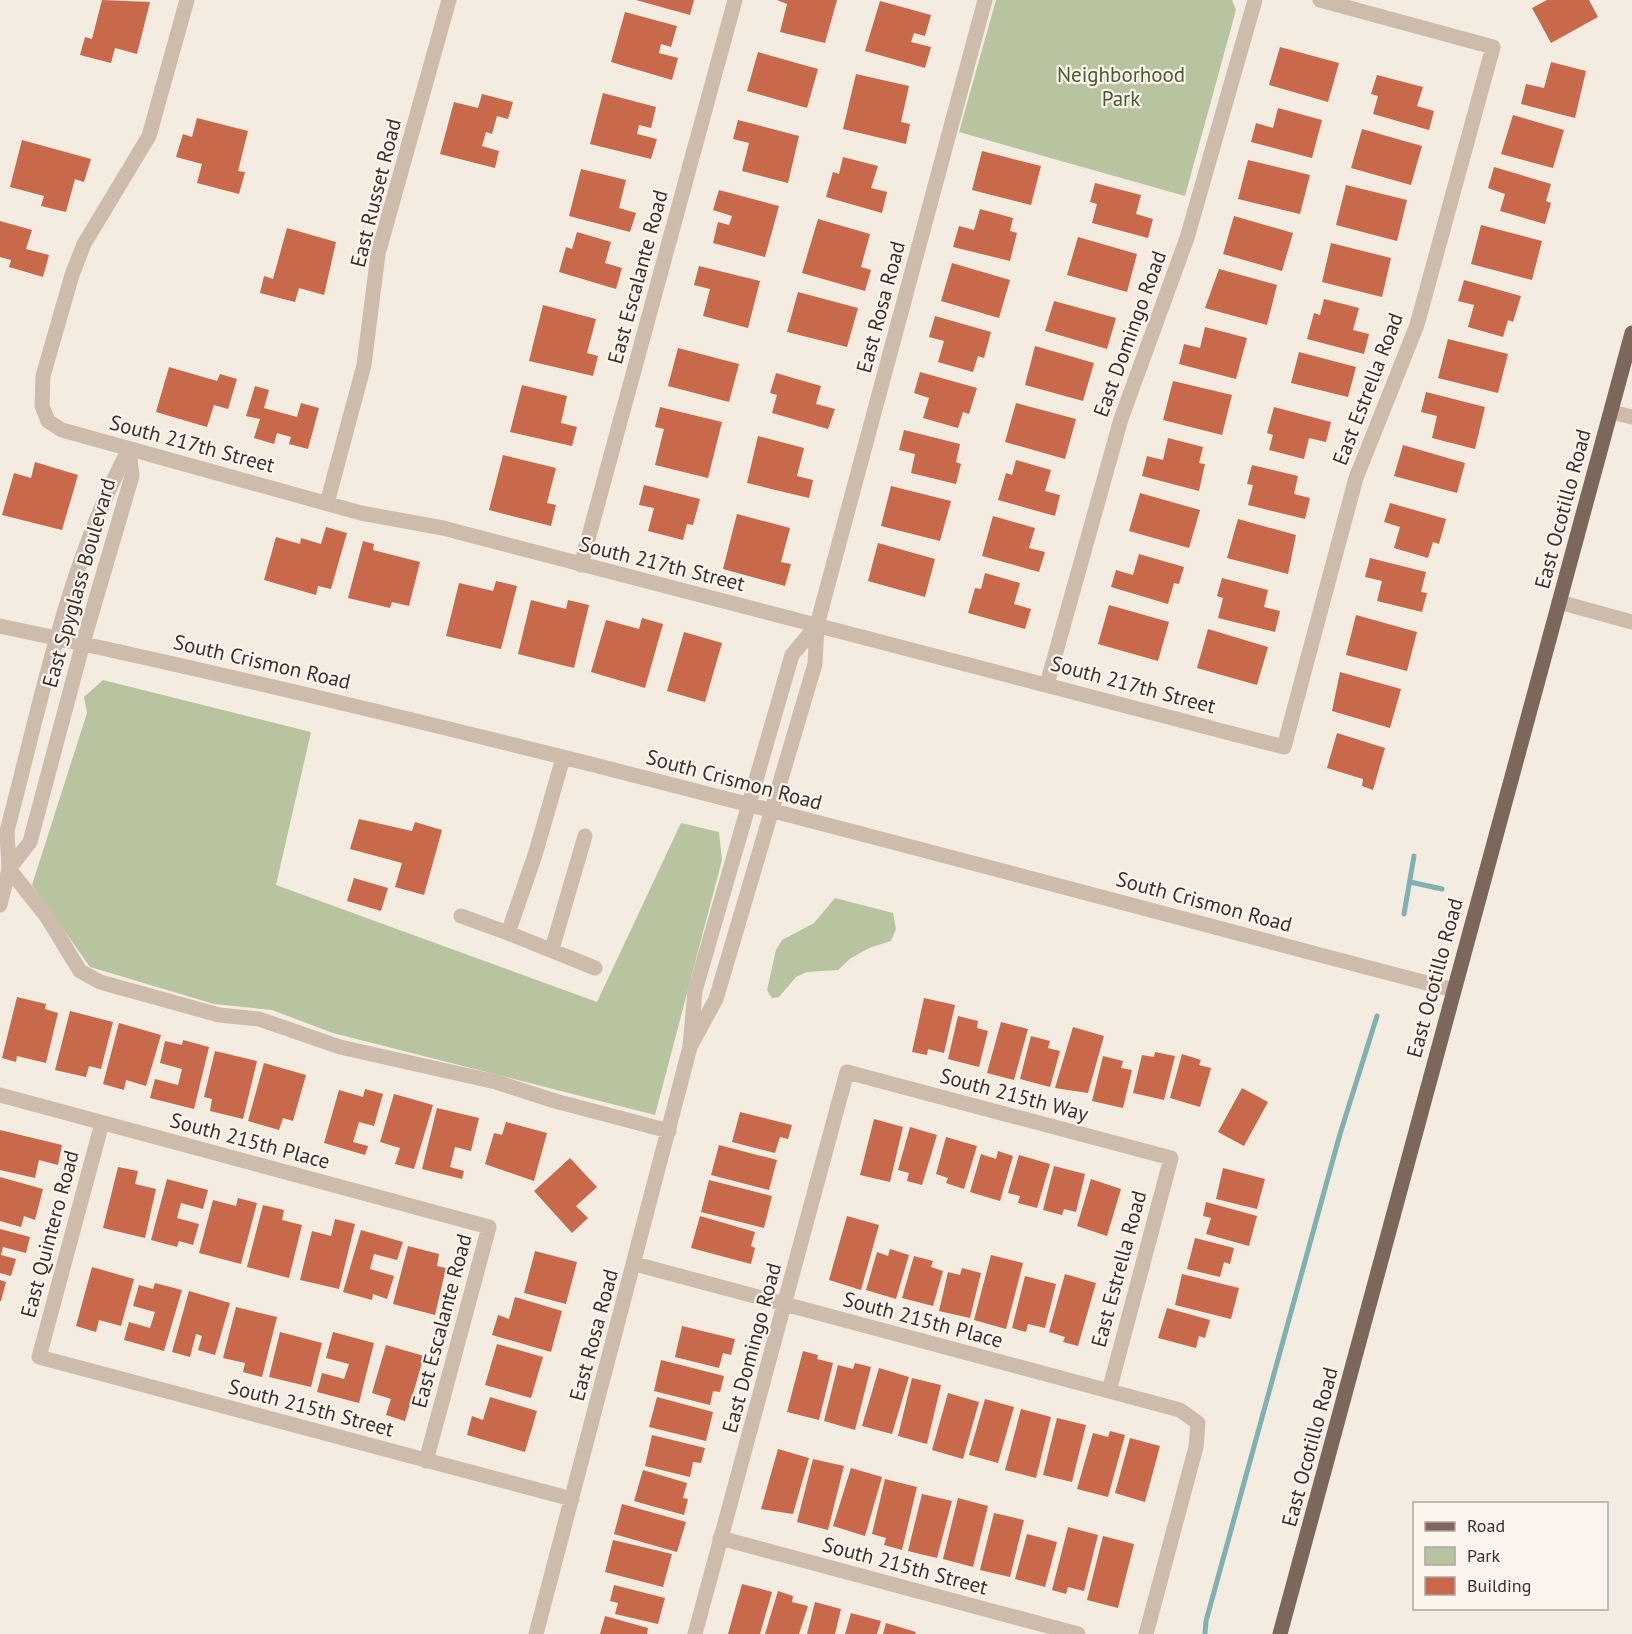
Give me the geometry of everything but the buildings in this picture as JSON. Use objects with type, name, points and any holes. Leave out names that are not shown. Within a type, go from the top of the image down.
[{"type":"main road","name":"East Ocotillo Road","points":[[1280,1634],[1632,333]]},
{"type":"street","name":"South 217th Street","points":[[187,0],[149,136],[84,244],[72,275],[44,376],[42,406],[48,420],[62,430],[361,513],[443,528],[1284,747]]},
{"type":"street","name":"East Russet Road","points":[[327,502],[364,365],[378,254],[449,0]]},
{"type":"street","name":"East Escalante Road","points":[[581,565],[735,0]]},
{"type":"street","name":"East Rosa Road","points":[[690,1047],[716,999],[815,664],[817,625],[985,0]]},
{"type":"street","name":"East Domingo Road","points":[[1047,684],[1121,419],[1186,238],[1255,0]]},
{"type":"street","name":"East Estrella Road","points":[[1284,747],[1356,478],[1417,325],[1493,47],[1320,0]]},
{"type":"street","points":[[1611,412],[1632,417]]},
{"type":"street","name":"East Spyglass Boulevard","points":[[0,905],[9,869],[7,831],[74,578],[110,485],[129,449]]},
{"type":"street","name":"East Spyglass Boulevard","points":[[9,869],[30,842],[83,643],[132,476],[129,449]]},
{"type":"street","points":[[1559,602],[1632,622]]},
{"type":"street","name":"East Rosa Road","points":[[536,1634],[635,1264],[690,1047],[695,991],[792,655],[817,625]]},
{"type":"street","name":"South Crismon Road","points":[[0,626],[276,686],[750,806],[1454,990]]},
{"type":"street","points":[[508,933],[535,855],[563,758]]},
{"type":"street","points":[[552,949],[585,836]]},
{"type":"street","points":[[9,869],[47,917],[80,970],[100,982],[219,1015],[259,1019],[340,1047],[496,1082],[555,1101],[669,1131]]},
{"type":"street","points":[[461,916],[552,949],[595,968]]},
{"type":"street","name":"East Domingo Road","points":[[695,1634],[786,1305],[847,1072]]},
{"type":"street","name":"South 215th Way","points":[[847,1072],[1171,1158]]},
{"type":"street","name":"South 215th Place","points":[[0,1095],[489,1227]]},
{"type":"street","name":"East Quintero Road","points":[[39,1357],[102,1123]]},
{"type":"street","name":"East Estrella Road","points":[[1109,1391],[1171,1158]]},
{"type":"street","name":"East Escalante Road","points":[[426,1461],[489,1227]]},
{"type":"street","name":"South 215th Place","points":[[635,1264],[1180,1410],[1198,1423],[1196,1447],[1146,1634]]},
{"type":"street","name":"South 215th Street","points":[[39,1357],[572,1499]]},
{"type":"street","name":"South 215th Street","points":[[720,1538],[1078,1634]]},
{"type":"green space","name":"Neighborhood Park","points":[[996,0],[1232,0],[1236,10],[1185,196],[959,132]]},
{"type":"green space","points":[[103,680],[311,732],[276,885],[597,1002],[681,823],[719,832],[722,860],[655,1115],[333,1033],[272,1010],[214,1004],[90,967],[32,885],[87,713],[84,697]]},
{"type":"green space","points":[[835,898],[893,913],[896,929],[891,941],[869,948],[851,958],[838,970],[807,972],[796,977],[779,997],[772,998],[767,990],[776,950],[782,940],[814,923]]},
{"type":"waterway","points":[[1404,914],[1414,856]]},
{"type":"waterway","points":[[1410,882],[1442,889]]},
{"type":"waterway","points":[[1205,1634],[1206,1621],[1340,1134],[1377,1016]]}]
